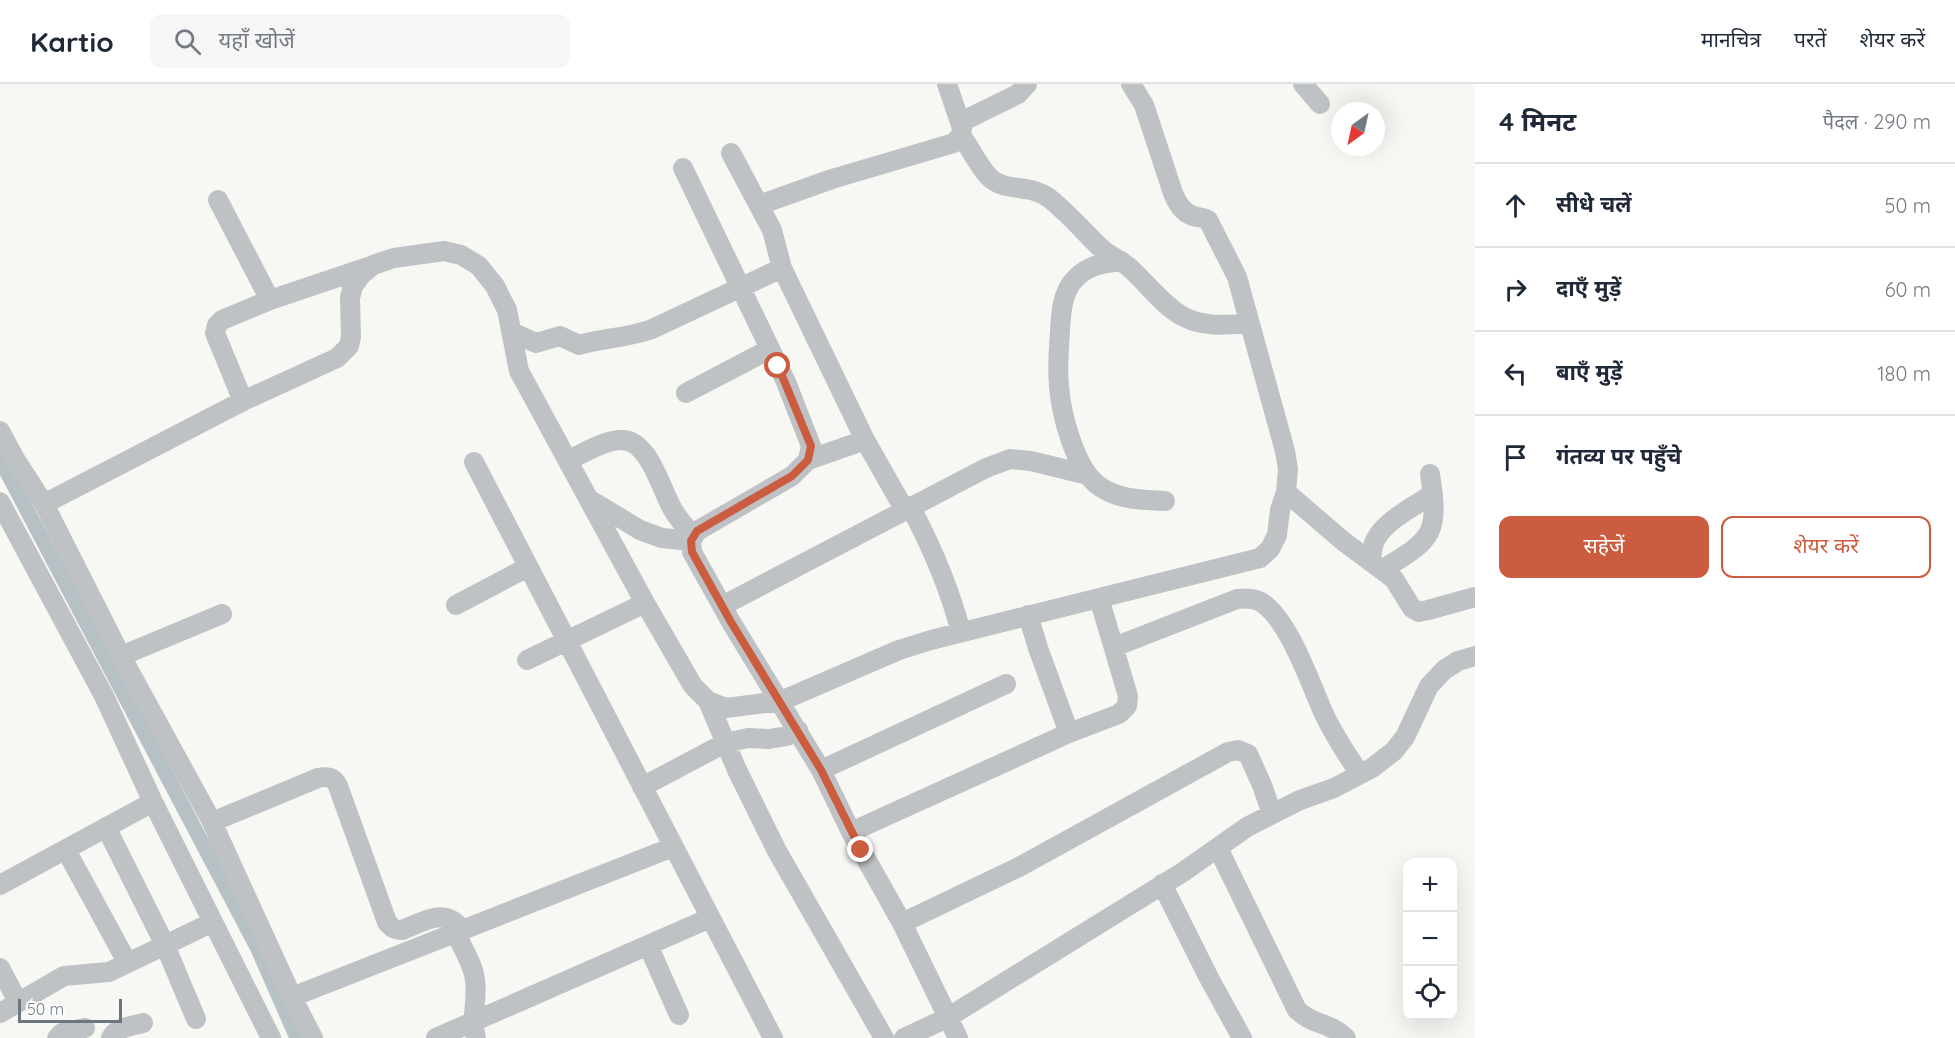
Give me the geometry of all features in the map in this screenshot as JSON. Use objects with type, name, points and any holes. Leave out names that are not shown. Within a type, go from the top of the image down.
[{"type":"street","points":[[947,84],[961,128],[990,178],[1007,186],[1041,192],[1077,223],[1102,249],[1121,261],[1165,303],[1183,316],[1210,325],[1250,323]]},
{"type":"street","points":[[759,205],[832,179],[954,143],[961,128],[1018,94],[1027,84]]},
{"type":"street","points":[[708,701],[726,708],[781,701],[899,650],[1028,615],[1260,558],[1270,549],[1277,535],[1280,510],[1286,492],[1288,469],[1237,277],[1213,226],[1203,217],[1194,216],[1179,206],[1144,105],[1131,84]]},
{"type":"street","points":[[1303,84],[1320,104]]},
{"type":"street","points":[[731,153],[772,230],[783,268],[865,440],[907,508],[943,573],[961,633]]},
{"type":"street","points":[[683,168],[786,382],[811,446],[808,460]]},
{"type":"street","points":[[218,200],[270,300]]},
{"type":"street","points":[[243,401],[215,333],[216,326],[222,320],[270,300],[394,258],[444,251],[461,255],[480,266],[495,286],[507,310],[519,371],[645,603],[693,686],[708,701],[737,770],[777,851],[884,1038]]},
{"type":"street","points":[[1121,261],[1100,263],[1086,270],[1074,280],[1066,293],[1061,309],[1058,359],[1064,417],[1079,459],[1088,475],[1098,486],[1131,499],[1165,501]]},
{"type":"street","points":[[44,504],[243,401],[330,362],[345,352],[351,337],[353,286],[373,265]]},
{"type":"street","points":[[512,333],[536,343],[560,336],[579,345],[599,339],[633,336],[783,268]]},
{"type":"street","points":[[686,393],[770,349]]},
{"type":"street","points":[[0,431],[44,504],[121,656],[212,822],[313,1038]]},
{"type":"street","points":[[569,460],[608,442],[627,440],[638,446],[646,454],[671,507],[692,539]]},
{"type":"street","points":[[865,440],[808,460],[792,476],[697,531],[692,539],[692,552],[821,770],[851,832],[902,923],[958,1038]]},
{"type":"street","points":[[722,606],[907,508],[986,468],[1010,459],[1031,461],[1088,475]]},
{"type":"street","points":[[474,462],[773,1038]]},
{"type":"street","points":[[1377,564],[1412,552],[1431,530],[1434,517],[1430,474]]},
{"type":"street","points":[[1286,492],[1343,541],[1377,564],[1394,579],[1412,608],[1419,612],[1475,597]]},
{"type":"street","points":[[1377,564],[1372,547],[1377,537],[1385,527],[1433,494]]},
{"type":"street","points":[[590,500],[639,530],[662,538],[692,539]]},
{"type":"street","points":[[0,502],[104,696],[153,802],[271,1038]]},
{"type":"street","points":[[456,605],[528,567]]},
{"type":"street","points":[[851,832],[1069,733],[1119,714],[1127,706],[1128,696],[1099,598]]},
{"type":"street","points":[[1114,648],[1237,598],[1251,598],[1263,603],[1294,646],[1324,714],[1360,774]]},
{"type":"street","points":[[527,660],[645,603]]},
{"type":"street","points":[[121,656],[222,614]]},
{"type":"street","points":[[1028,615],[1069,733]]},
{"type":"street","points":[[904,1038],[948,1018],[1162,884],[1247,827],[1300,800],[1334,788],[1372,768],[1394,750],[1405,737],[1429,686],[1444,670],[1458,661],[1475,656]]},
{"type":"street","points":[[821,770],[1006,684]]},
{"type":"street","points":[[642,787],[725,742],[748,738],[769,739],[787,736],[798,730]]},
{"type":"street","points":[[902,923],[1019,867],[1228,752],[1238,750],[1248,754],[1272,814]]},
{"type":"street","points":[[212,822],[318,778],[332,778],[338,786],[387,922],[391,927],[402,930],[437,917],[454,920],[475,978],[474,1030]]},
{"type":"street","points":[[0,885],[153,802]]},
{"type":"street","points":[[106,827],[165,945],[196,1019]]},
{"type":"street","points":[[292,997],[673,847]]},
{"type":"street","points":[[1218,848],[1297,1010],[1306,1019],[1316,1024],[1330,1026],[1346,1038]]},
{"type":"street","points":[[66,850],[127,962]]},
{"type":"street","points":[[1162,884],[1242,1038]]},
{"type":"street","points":[[436,1038],[474,1030],[648,945],[710,918]]},
{"type":"street","points":[[0,1013],[64,976],[109,972],[213,922]]},
{"type":"street","points":[[648,945],[679,1015]]},
{"type":"street","points":[[0,968],[18,1002]]},
{"type":"street","points":[[111,1038],[118,1030],[143,1023]]},
{"type":"street","points":[[57,1038],[62,1033],[85,1028]]},
{"type":"waterway","points":[[0,459],[257,947],[297,1038]]},
{"type":"route","points":[[778,366],[811,446],[808,460],[792,476],[767,492],[697,531],[691,541],[692,552],[731,622],[821,770],[861,850]]}]
